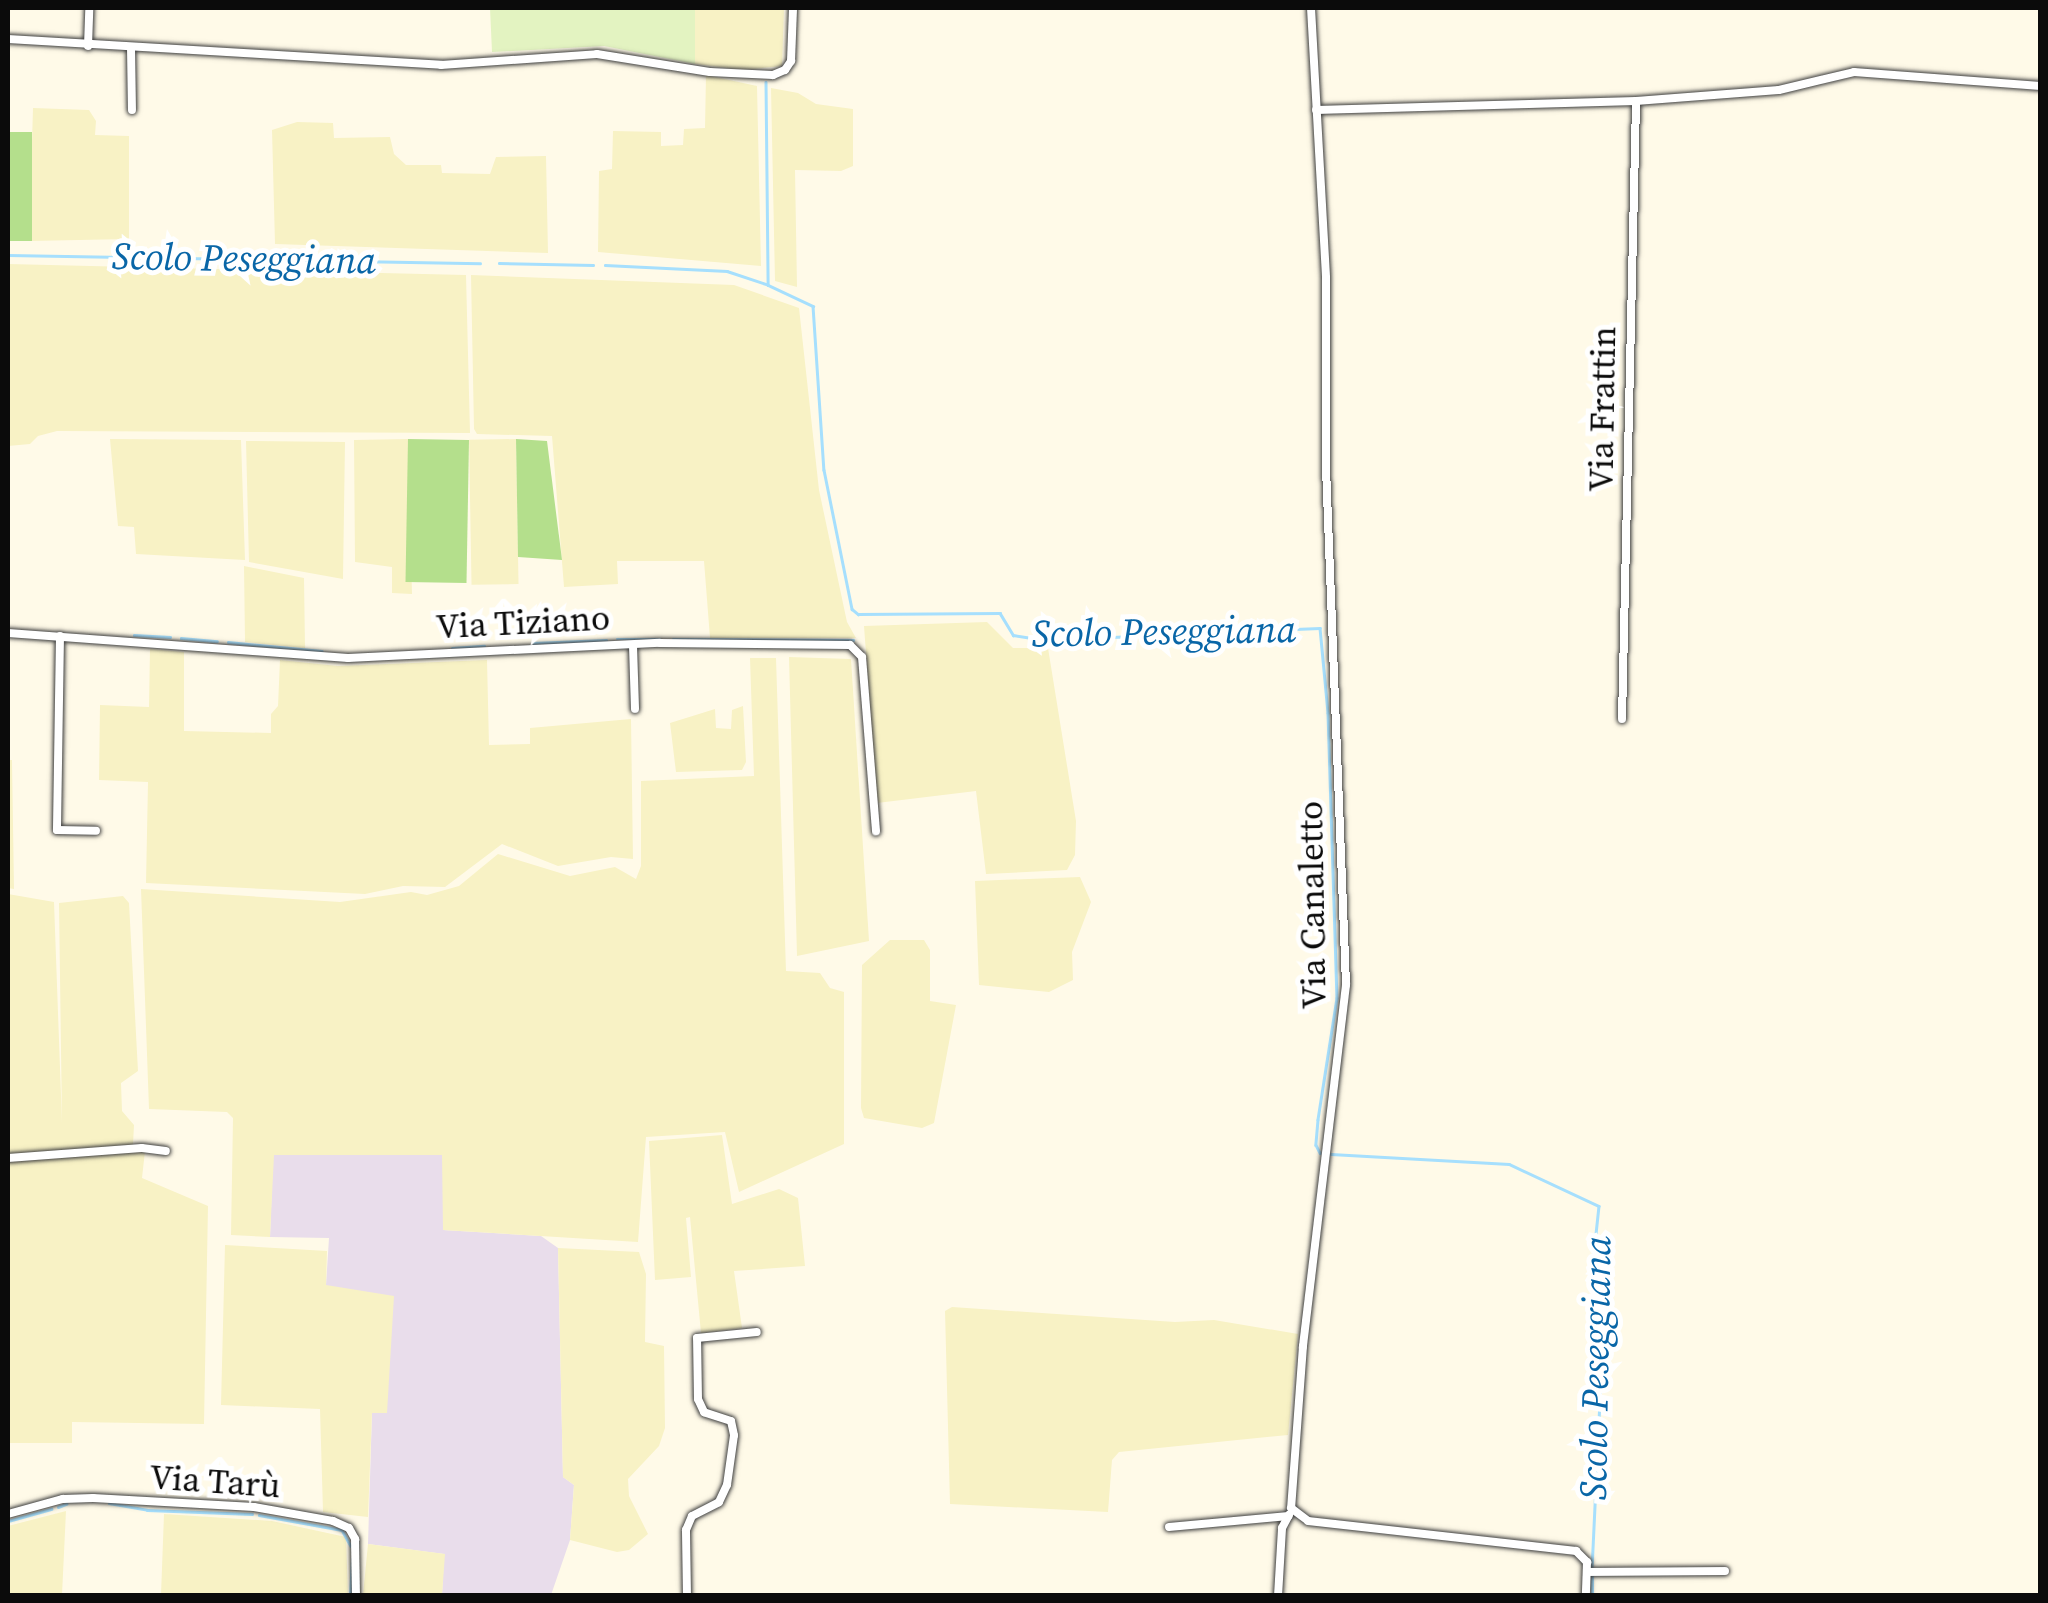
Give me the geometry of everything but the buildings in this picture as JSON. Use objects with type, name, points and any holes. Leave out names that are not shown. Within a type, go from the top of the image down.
[{"type":"street","points":[[88,46],[89,8]]},
{"type":"street","points":[[8,39],[441,65],[597,54],[710,72],[773,75],[785,70],[791,61],[792,8]]},
{"type":"street","name":"Via Canaletto","points":[[1278,1596],[1282,1528],[1290,1514],[1303,1346],[1346,985],[1326,468],[1326,278],[1311,8]]},
{"type":"street","points":[[131,48],[132,110]]},
{"type":"street","points":[[1316,110],[1636,101],[1779,90],[1854,72],[2040,86]]},
{"type":"street","name":"Via Frattin","points":[[1622,719],[1636,101]]},
{"type":"street","name":"Via Tiziano","points":[[8,633],[348,658],[633,645],[857,648],[862,657],[876,831]]},
{"type":"street","points":[[60,636],[56,830],[96,831]]},
{"type":"street","points":[[633,645],[636,709]]},
{"type":"street","points":[[8,1158],[142,1148],[166,1151]]},
{"type":"street","points":[[686,1596],[686,1530],[692,1516],[719,1502],[727,1485],[734,1436],[731,1422],[704,1412],[698,1399],[697,1338],[757,1332]]},
{"type":"street","name":"Via Tarù","points":[[8,1514],[63,1499],[93,1498],[254,1507],[333,1521],[349,1528],[355,1539],[356,1596]]},
{"type":"street","points":[[1169,1528],[1290,1514],[1308,1520],[1576,1550],[1583,1554],[1587,1572],[1586,1596]]},
{"type":"street","points":[[1587,1572],[1726,1572]]},
{"type":"shaded area","points":[[695,8],[784,8],[782,66],[744,70],[695,64]]},
{"type":"shaded area","points":[[706,75],[757,86],[761,266],[598,252],[599,171],[612,169],[613,131],[661,132],[661,146],[683,145],[684,129],[705,128]]},
{"type":"shaded area","points":[[771,88],[798,93],[816,104],[853,109],[853,166],[841,171],[795,170],[797,287],[775,281]]},
{"type":"shaded area","points":[[33,108],[89,110],[96,121],[95,135],[129,136],[129,239],[29,241]]},
{"type":"shaded area","points":[[297,122],[333,123],[334,138],[390,137],[394,154],[406,165],[441,165],[442,173],[490,174],[496,157],[546,156],[548,253],[275,244],[272,130]]},
{"type":"shaded area","points":[[8,264],[466,275],[470,433],[57,431],[38,436],[30,444],[8,446]]},
{"type":"shaded area","points":[[471,275],[734,285],[799,308],[819,490],[847,622],[856,638],[710,638],[704,561],[617,561],[618,584],[564,587],[552,436],[477,434],[474,429]]},
{"type":"shaded area","points":[[110,439],[241,440],[245,560],[136,554],[134,527],[118,526]]},
{"type":"shaded area","points":[[408,439],[412,594],[392,593],[392,567],[355,562],[354,440]]},
{"type":"shaded area","points":[[516,439],[519,584],[472,585],[469,440]]},
{"type":"shaded area","points":[[246,441],[345,442],[343,579],[249,562]]},
{"type":"shaded area","points":[[244,566],[304,578],[305,648],[245,642]]},
{"type":"shaded area","points":[[987,622],[1013,648],[1048,648],[1076,821],[1075,855],[1067,870],[986,874],[976,791],[877,803],[864,626]]},
{"type":"shaded area","points":[[150,649],[184,652],[184,731],[271,733],[271,714],[278,706],[280,660],[338,666],[487,660],[489,745],[530,744],[530,728],[631,719],[633,859],[611,857],[558,866],[502,844],[445,887],[403,886],[365,894],[146,883],[148,782],[99,780],[100,705],[149,707]]},
{"type":"shaded area","points":[[789,657],[851,659],[869,941],[797,956]]},
{"type":"shaded area","points":[[750,658],[776,658],[786,971],[820,973],[830,988],[844,992],[844,1144],[739,1192],[725,1132],[646,1137],[638,1242],[443,1230],[442,1155],[274,1155],[270,1237],[231,1235],[233,1118],[227,1112],[149,1109],[141,889],[340,902],[411,892],[427,895],[459,886],[498,854],[570,876],[615,867],[636,879],[641,866],[641,781],[754,776]]},
{"type":"shaded area","points":[[743,706],[746,762],[742,770],[676,772],[670,723],[715,709],[716,728],[731,729],[732,710]]},
{"type":"shaded area","points":[[8,760],[12,760],[14,889],[8,888]]},
{"type":"shaded area","points":[[1080,877],[1091,902],[1072,952],[1073,980],[1049,992],[979,985],[975,881]]},
{"type":"shaded area","points":[[8,894],[54,902],[62,1123],[59,903],[123,896],[129,903],[138,1071],[121,1083],[122,1111],[134,1125],[133,1145],[8,1155]]},
{"type":"shaded area","points":[[890,940],[924,940],[930,950],[930,1001],[956,1005],[934,1123],[922,1128],[864,1118],[861,1108],[862,965]]},
{"type":"shaded area","points":[[722,1135],[732,1204],[779,1189],[798,1198],[805,1266],[734,1271],[742,1328],[701,1333],[690,1217],[686,1218],[691,1277],[655,1280],[649,1141]]},
{"type":"shaded area","points":[[145,1151],[142,1178],[208,1206],[204,1424],[72,1422],[72,1443],[8,1443],[8,1161]]},
{"type":"shaded area","points":[[273,1155],[443,1155],[443,1230],[541,1236],[558,1248],[563,1477],[574,1485],[570,1540],[551,1595],[442,1595],[444,1554],[368,1544],[372,1412],[387,1413],[326,1285],[329,1238],[270,1237]]},
{"type":"shaded area","points":[[225,1245],[327,1251],[326,1285],[394,1296],[387,1413],[372,1413],[368,1517],[323,1512],[320,1409],[221,1405]]},
{"type":"shaded area","points":[[558,1248],[639,1252],[646,1274],[645,1342],[664,1346],[665,1428],[659,1446],[628,1479],[629,1496],[648,1534],[629,1550],[617,1552],[570,1540],[574,1485],[563,1477]]},
{"type":"shaded area","points":[[952,1307],[1175,1322],[1214,1320],[1298,1334],[1288,1435],[1119,1452],[1112,1460],[1108,1512],[950,1504],[945,1311]]},
{"type":"shaded area","points":[[66,1511],[62,1595],[8,1595],[8,1526]]},
{"type":"shaded area","points":[[164,1514],[272,1521],[346,1537],[348,1595],[161,1595]]},
{"type":"shaded area","points":[[368,1544],[445,1554],[442,1595],[363,1595]]},
{"type":"green space","points":[[490,8],[695,8],[695,64],[604,46],[492,52]]},
{"type":"green space","points":[[8,132],[32,132],[32,241],[8,241]]},
{"type":"green space","points":[[408,439],[469,440],[466,583],[406,582]]},
{"type":"green space","points":[[516,439],[547,441],[562,560],[518,557]]},
{"type":"waterway","name":"Scolo Peseggiana","points":[[766,82],[768,285],[813,306],[824,470],[852,609],[858,614],[1000,613],[1013,635],[1043,640],[1320,628],[1328,713],[1337,998],[1318,1120],[1316,1145],[1320,1153]]},
{"type":"waterway","name":"Scolo Peseggiana","points":[[8,255],[480,263]]},
{"type":"waterway","name":"Scolo Peseggiana","points":[[499,263],[593,265]]},
{"type":"waterway","name":"Scolo Peseggiana","points":[[605,265],[727,271],[766,284]]},
{"type":"waterway","points":[[134,635],[170,637]]},
{"type":"waterway","points":[[181,638],[217,641]]},
{"type":"waterway","points":[[617,639],[660,639]]},
{"type":"waterway","points":[[673,639],[853,640]]},
{"type":"waterway","points":[[533,643],[606,640]]},
{"type":"waterway","points":[[228,642],[322,651]]},
{"type":"waterway","points":[[452,648],[484,646]]},
{"type":"waterway","name":"Scolo Peseggiana","points":[[1331,1154],[1509,1164],[1599,1206],[1593,1262],[1601,1379],[1592,1568]]},
{"type":"waterway","points":[[109,1503],[147,1510],[252,1514]]},
{"type":"waterway","points":[[58,1507],[66,1504]]},
{"type":"waterway","points":[[8,1521],[51,1509]]},
{"type":"waterway","points":[[259,1515],[342,1530],[351,1546]]},
{"type":"waterway","points":[[350,1596],[352,1559]]},
{"type":"waterway","name":"Scolo Peseggiana","points":[[1592,1576],[1592,1596]]}]
